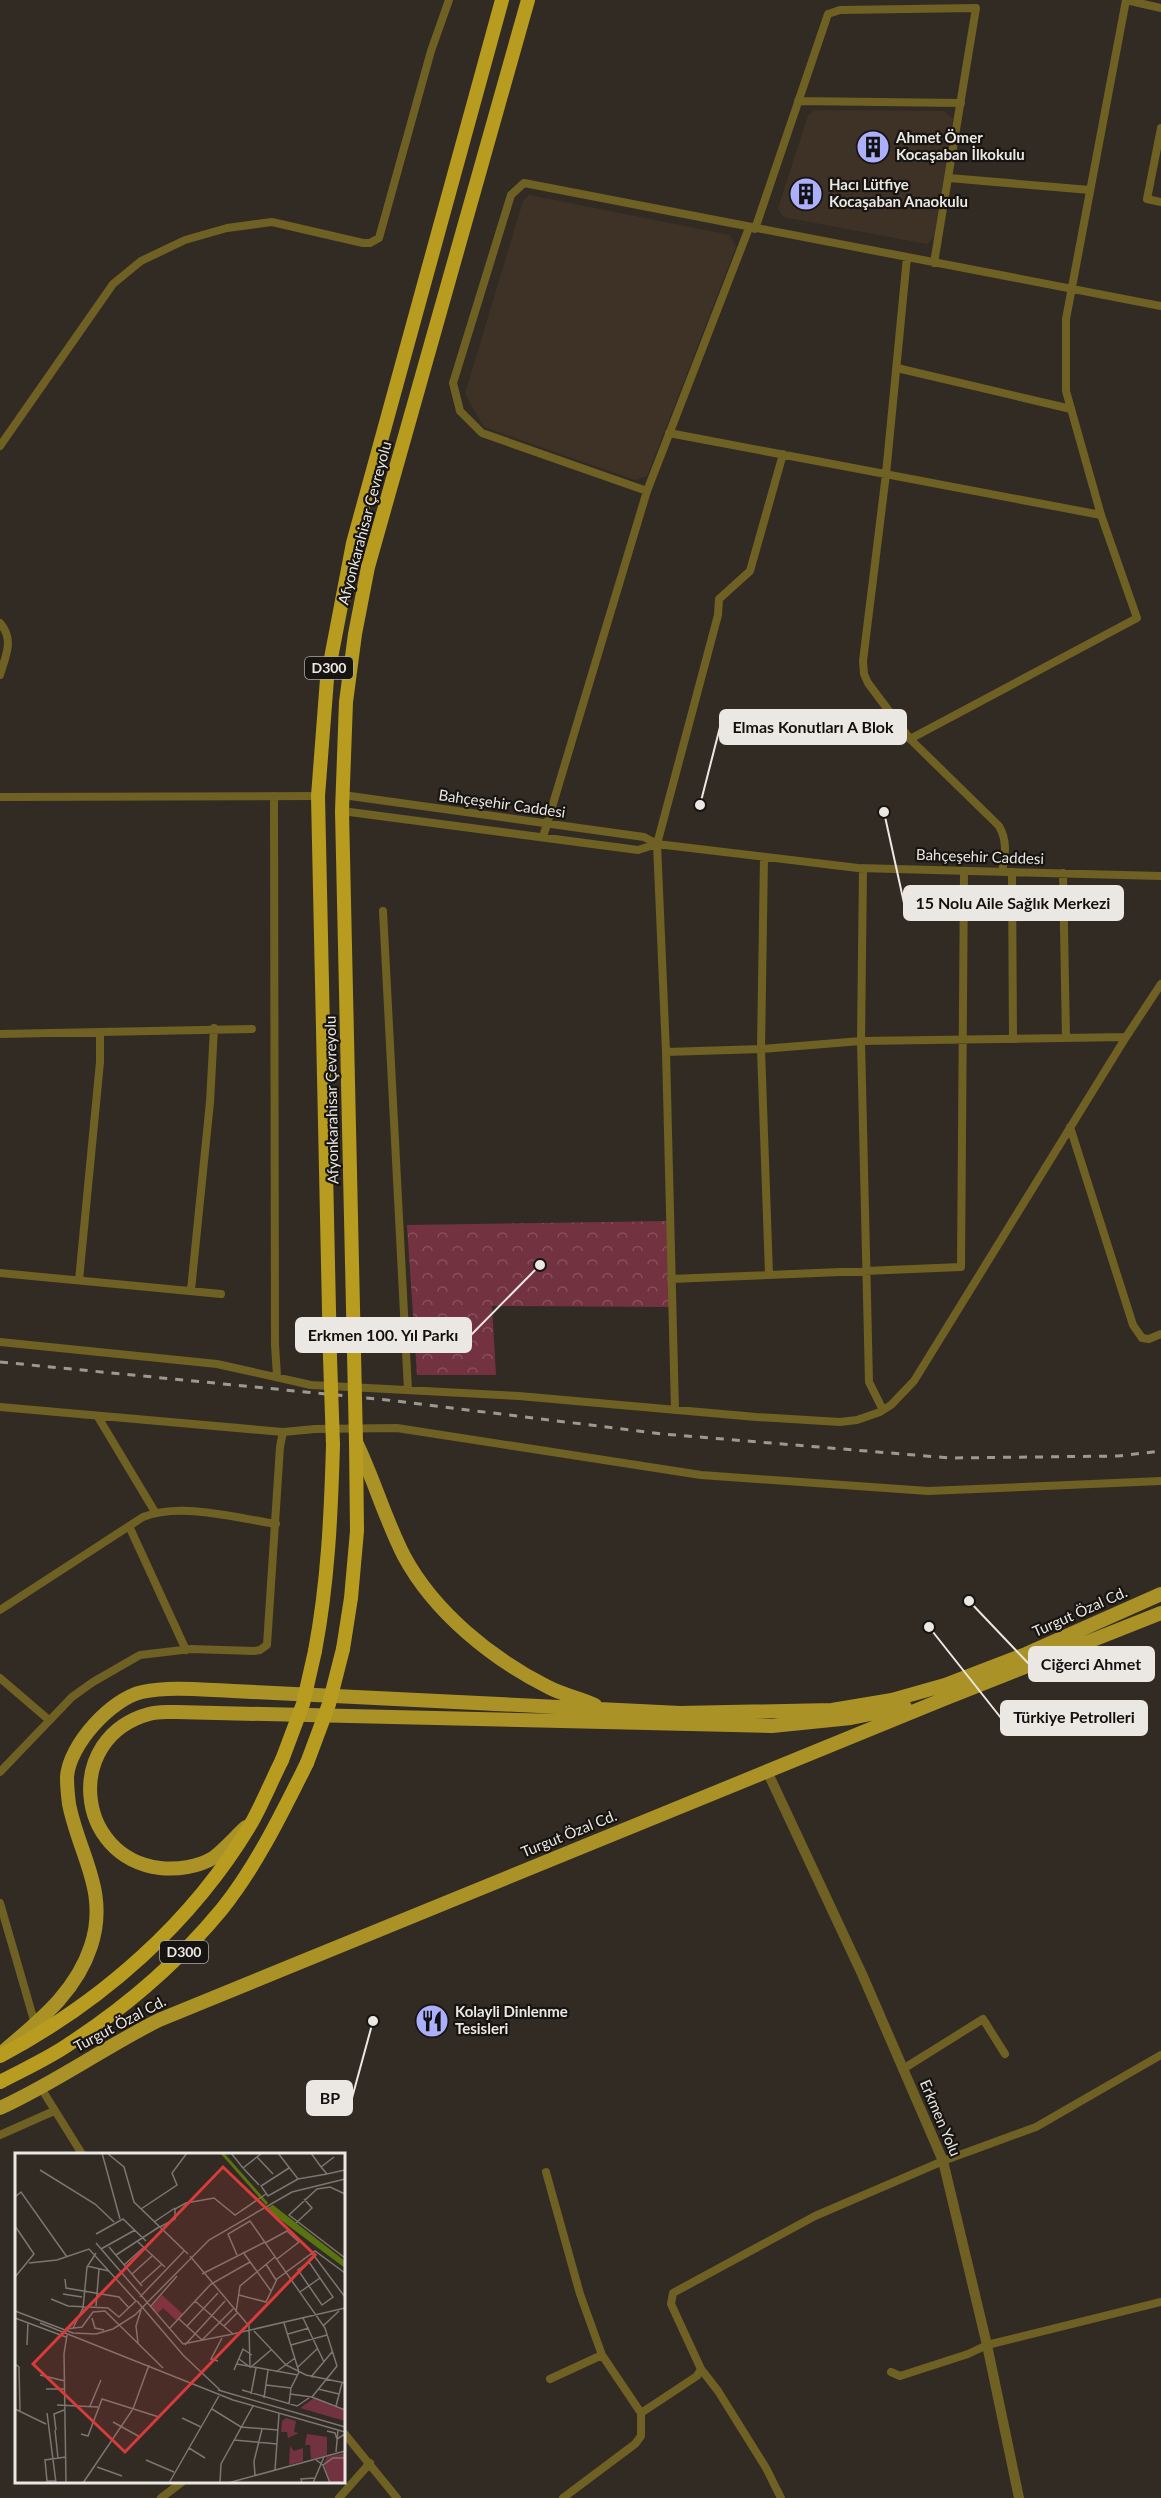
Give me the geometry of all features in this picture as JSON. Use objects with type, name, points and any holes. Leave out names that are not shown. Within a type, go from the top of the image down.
[{"type":"highway","name":"Afyonkarahisar Çevreyolu","points":[[0,2055],[40,2035],[89,2001],[132,1965],[175,1924],[213,1881],[252,1821],[282,1760],[303,1704],[325,1597],[331,1534],[333,1445],[318,796],[327,679],[353,543],[502,0]]},
{"type":"highway","name":"Afyonkarahisar Çevreyolu","points":[[0,2082],[71,2043],[121,2007],[184,1952],[223,1908],[259,1855],[307,1762],[329,1704],[343,1649],[351,1598],[357,1531],[342,811],[344,736],[350,668],[368,567],[528,0]]},
{"type":"main road","points":[[356,1442],[379,1502],[405,1558],[433,1598],[462,1627],[514,1668],[550,1689],[606,1710]]},
{"type":"main road","name":"Turgut Özal Cd.","points":[[0,2055],[61,2000],[79,1974],[92,1945],[97,1912],[95,1888],[69,1805],[67,1775],[78,1745],[95,1723],[118,1703],[140,1692],[179,1689],[680,1713],[832,1710],[892,1700],[945,1685],[1026,1654],[1161,1594]]},
{"type":"main road","name":"Turgut Özal Cd.","points":[[0,2108],[41,2088],[125,2037],[159,2020],[944,1699],[1161,1613]]},
{"type":"main road","points":[[252,1821],[212,1859],[176,1870],[144,1866],[125,1856],[98,1826],[91,1808],[88,1786],[93,1762],[107,1741],[125,1724],[150,1713],[772,1726],[851,1718],[944,1699]]},
{"type":"street","points":[[0,446],[113,284],[150,256],[185,240],[227,228],[272,222],[363,243],[370,243],[379,238],[431,51],[449,0]]},
{"type":"street","points":[[910,739],[1137,618],[1101,515],[1066,391],[1066,319],[1126,0],[1161,8]]},
{"type":"street","points":[[543,837],[647,491],[752,228],[826,19],[833,11],[976,8],[934,262]]},
{"type":"street","points":[[798,101],[961,104]]},
{"type":"street","points":[[1161,128],[1146,199],[1161,202]]},
{"type":"street","points":[[949,178],[1090,190]]},
{"type":"street","points":[[647,491],[482,433],[460,411],[453,383],[512,195],[524,183],[1161,306]]},
{"type":"street","points":[[907,257],[886,474],[863,661],[864,674],[868,683],[910,739],[999,826],[1006,845],[1002,872]]},
{"type":"street","points":[[897,368],[1071,409]]},
{"type":"street","points":[[669,432],[1101,515]]},
{"type":"street","points":[[675,1410],[666,1052],[657,844],[718,615],[719,599],[750,571],[783,454]]},
{"type":"street","points":[[0,623],[6,630],[9,645],[0,675]]},
{"type":"street","name":"Bahçeşehir Caddesi","points":[[343,795],[644,837],[657,844],[863,868],[1161,876]]},
{"type":"street","points":[[274,796],[275,1345],[277,1376]]},
{"type":"street","points":[[0,797],[318,796]]},
{"type":"street","name":"Bahçeşehir Caddesi","points":[[342,811],[638,850],[657,844]]},
{"type":"street","points":[[764,857],[761,1049],[769,1274]]},
{"type":"street","points":[[863,868],[861,1041],[868,1382],[883,1410]]},
{"type":"street","points":[[671,1279],[961,1267],[964,871]]},
{"type":"street","points":[[1012,872],[1013,1039]]},
{"type":"street","points":[[1063,873],[1066,1038]]},
{"type":"street","points":[[383,911],[408,1390]]},
{"type":"street","points":[[0,1342],[217,1365],[312,1385],[519,1396],[840,1422],[870,1416],[883,1410],[903,1394],[914,1381],[1161,984]]},
{"type":"street","points":[[191,1290],[210,1102],[214,1028]]},
{"type":"street","points":[[0,1034],[252,1029]]},
{"type":"street","points":[[79,1281],[100,1062],[100,1032]]},
{"type":"street","points":[[666,1052],[761,1049],[861,1041],[1126,1037]]},
{"type":"street","points":[[1070,1127],[1133,1325],[1142,1338],[1149,1339],[1161,1334]]},
{"type":"street","points":[[0,1273],[221,1294]]},
{"type":"street","points":[[0,1407],[283,1432],[315,1428],[397,1428],[701,1475],[928,1491],[1161,1481]]},
{"type":"street","points":[[98,1417],[155,1512]]},
{"type":"street","points":[[0,1772],[72,1697],[140,1655],[186,1650],[254,1651],[267,1645],[280,1447],[283,1432]]},
{"type":"street","points":[[0,1610],[129,1526],[155,1512],[185,1511],[276,1524]]},
{"type":"street","points":[[129,1526],[186,1650]]},
{"type":"street","points":[[0,1678],[49,1720]]},
{"type":"street","name":"Erkmen Yolu","points":[[767,1771],[862,1974],[943,2161],[987,2345],[1019,2498]]},
{"type":"street","points":[[0,1903],[35,2024]]},
{"type":"street","points":[[903,2069],[983,2019],[1005,2054]]},
{"type":"street","points":[[781,2498],[766,2468],[718,2391],[701,2369],[671,2304],[673,2293],[815,2216],[943,2161],[1036,2127],[1161,2055]]},
{"type":"street","points":[[41,2088],[81,2153]]},
{"type":"street","points":[[0,2135],[54,2111]]},
{"type":"street","points":[[546,2172],[580,2294],[602,2355],[641,2413],[641,2436],[635,2444],[563,2498]]},
{"type":"street","points":[[891,2372],[900,2376],[968,2354],[987,2345],[1161,2302]]},
{"type":"street","points":[[550,2379],[602,2355]]},
{"type":"street","points":[[641,2413],[697,2376],[701,2369]]},
{"type":"street","points":[[345,2434],[397,2498]]},
{"type":"street","points":[[339,2498],[370,2463]]},
{"type":"street","points":[[161,2498],[180,2483]]},
{"type":"shaded area","points":[[813,110],[944,111],[953,119],[934,237],[927,244],[783,217],[778,208],[808,116]]},
{"type":"shaded area","points":[[529,195],[730,235],[736,247],[647,476],[635,480],[484,427],[465,394],[523,201]]},
{"type":"green space","points":[[669,1221],[672,1307],[492,1306],[496,1375],[417,1375],[407,1225]]},
{"type":"railway","points":[[0,1362],[387,1400],[663,1434],[950,1458],[1118,1456],[1161,1451]]},
{"type":"place","name":"Ahmet Ömer Kocaşaban İlkokulu","points":[[873,147]]},
{"type":"place","name":"Hacı Lütfiye Kocaşaban Anaokulu","points":[[806,194]]},
{"type":"place","name":"Elmas Konutları A Blok","points":[[700,805]]},
{"type":"place","name":"15 Nolu Aile Sağlık Merkezi","points":[[884,812]]},
{"type":"place","name":"Erkmen 100. Yıl Parkı","points":[[540,1265]]},
{"type":"place","name":"Ciğerci Ahmet","points":[[969,1601]]},
{"type":"place","name":"Türkiye Petrolleri","points":[[929,1627]]},
{"type":"place","name":"BP","points":[[373,2021]]},
{"type":"place","name":"Kolayli Dinlenme Tesisleri","points":[[432,2021]]}]
